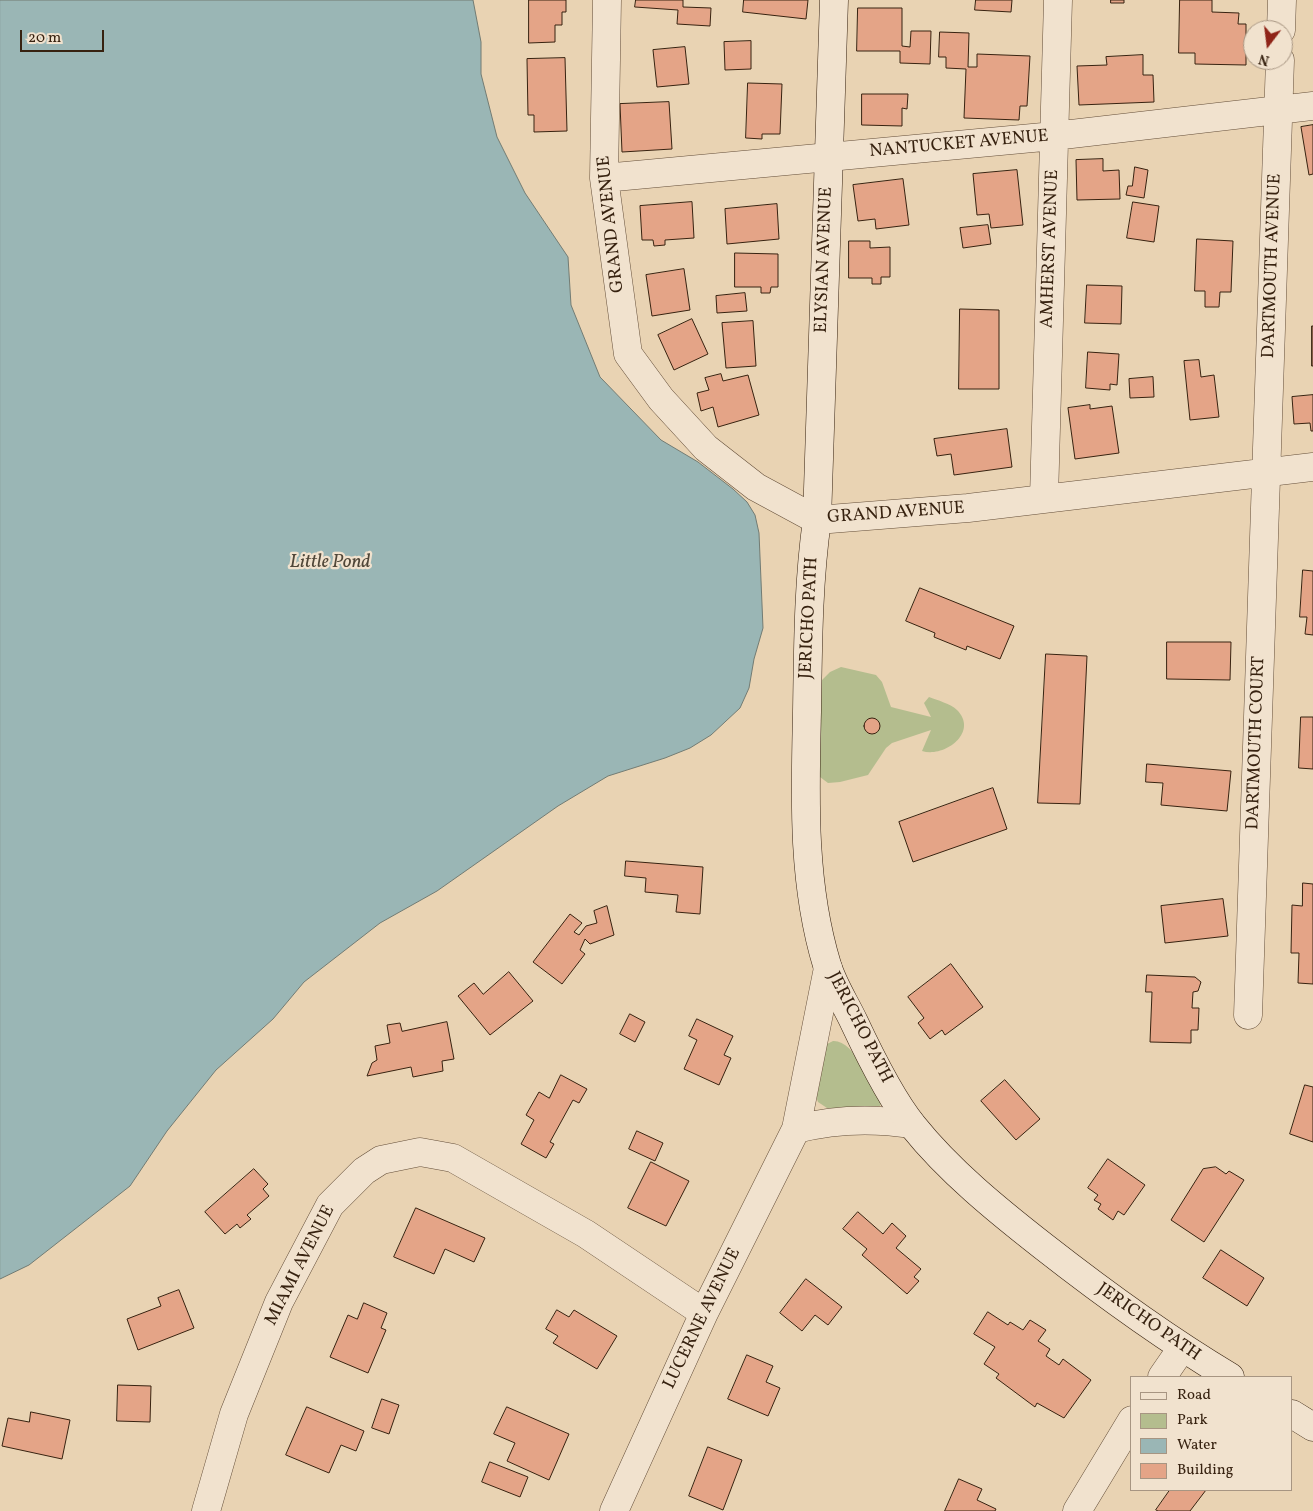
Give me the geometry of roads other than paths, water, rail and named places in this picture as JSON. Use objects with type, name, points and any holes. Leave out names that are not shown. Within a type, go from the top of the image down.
[{"type":"street","name":"GRAND AVENUE","points":[[607,0],[604,178],[628,354],[661,399],[706,448],[756,487],[817,520],[968,508],[1313,467]]},
{"type":"street","name":"ELYSIAN AVENUE","points":[[817,520],[834,0]]},
{"type":"street","name":"AMHERST AVENUE","points":[[1044,498],[1058,0]]},
{"type":"street","points":[[1281,20],[1282,0]]},
{"type":"street","name":"DARTMOUTH AVENUE","points":[[1267,472],[1280,70]]},
{"type":"street","name":"NANTUCKET AVENUE","points":[[604,178],[1054,136],[1313,106]]},
{"type":"street","name":"DARTMOUTH COURT","points":[[1248,1015],[1267,472]]},
{"type":"street","name":"JERICHO PATH","points":[[817,520],[811,561],[804,811],[810,882],[819,933],[828,968],[869,1054],[911,1124],[948,1164],[994,1207],[1080,1275],[1182,1348],[1228,1376]]},
{"type":"street","name":"LUCERNE AVENUE","points":[[614,1511],[704,1314],[796,1129],[828,968]]},
{"type":"street","points":[[796,1129],[834,1121],[880,1120],[911,1124]]},
{"type":"street","name":"MIAMI AVENUE","points":[[206,1511],[234,1414],[279,1302],[330,1205],[364,1172],[381,1160],[420,1152],[453,1158],[586,1234],[704,1314]]},
{"type":"street","points":[[1163,1376],[1182,1348]]},
{"type":"street","points":[[1293,1415],[1313,1427]]},
{"type":"street","points":[[1076,1511],[1130,1423]]},
{"type":"water","name":"Little Pond","points":[[0,0],[473,0],[481,42],[481,74],[497,137],[525,193],[568,257],[571,305],[600,377],[661,440],[698,462],[747,502],[755,515],[759,533],[763,628],[754,659],[749,688],[740,708],[711,735],[690,748],[665,758],[608,776],[558,806],[437,891],[380,923],[304,982],[273,1019],[216,1070],[167,1131],[130,1186],[29,1265],[0,1279]]}]
